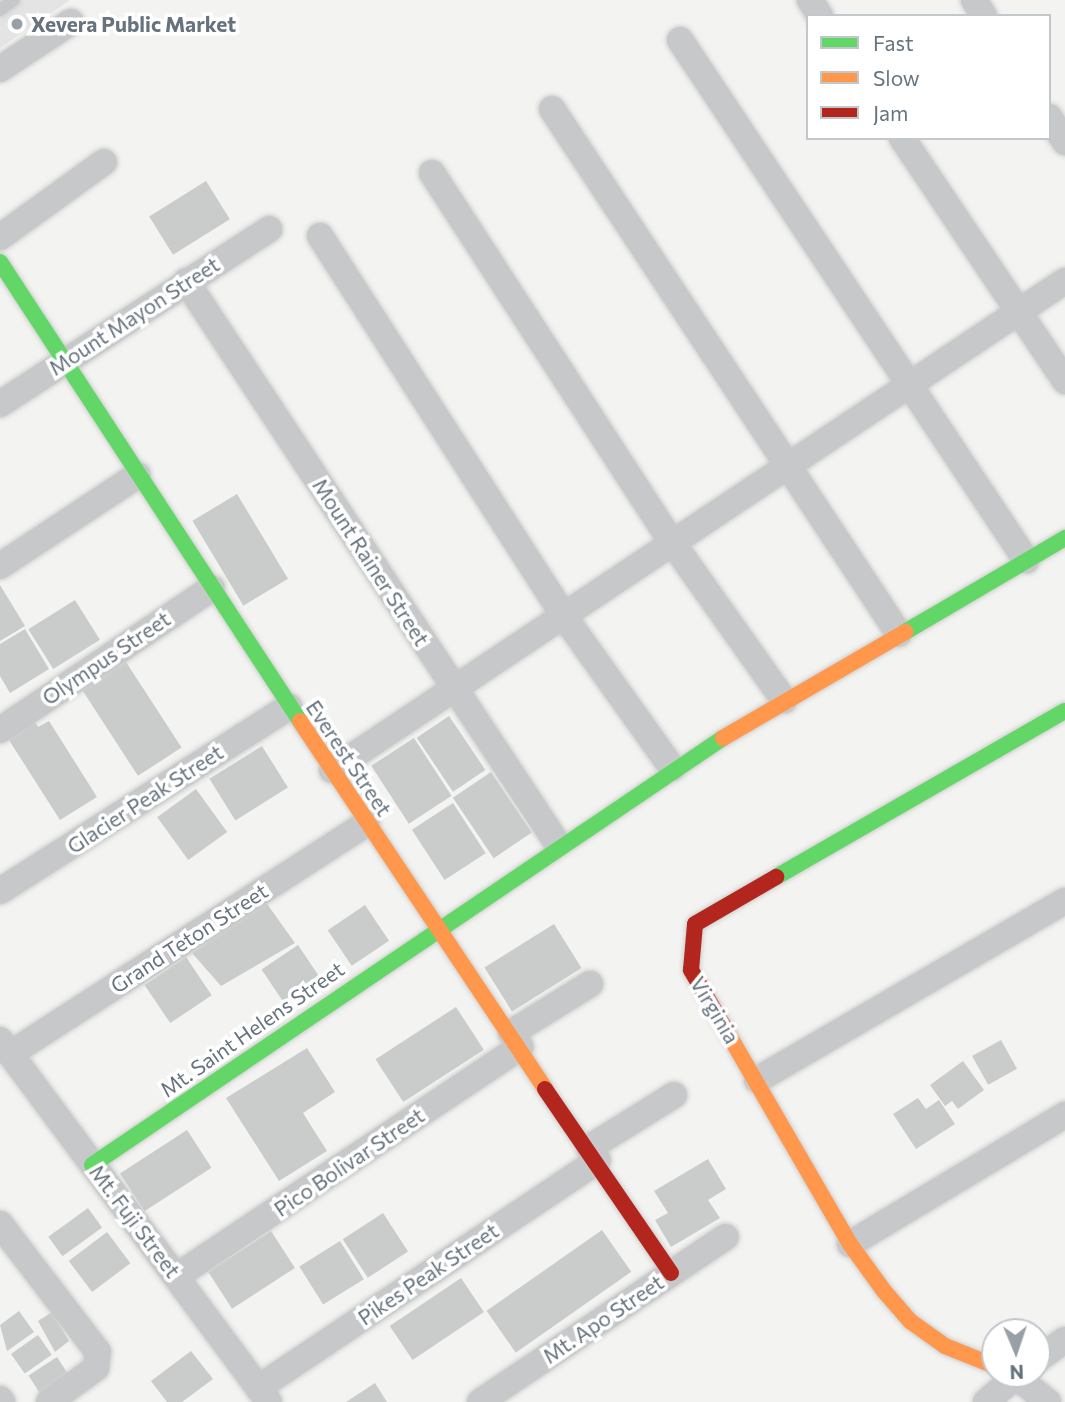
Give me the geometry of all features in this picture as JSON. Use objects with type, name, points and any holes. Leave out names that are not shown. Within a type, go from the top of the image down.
[{"type":"street","points":[[0,69],[71,22]]},
{"type":"street","points":[[680,40],[1026,560]]},
{"type":"street","points":[[552,109],[899,634]]},
{"type":"street","points":[[1051,120],[1065,142]]},
{"type":"street","points":[[903,140],[1065,381]]},
{"type":"street","points":[[0,237],[104,162]]},
{"type":"street","points":[[432,173],[673,542],[784,700]]},
{"type":"street","name":"Mount Mayon Street","points":[[0,404],[269,229]]},
{"type":"street","points":[[320,236],[563,615],[672,768]]},
{"type":"street","name":"Everest Street","points":[[0,262],[435,928],[594,1154],[671,1273]]},
{"type":"street","name":"Mount Rainer Street","points":[[186,281],[557,843]]},
{"type":"street","points":[[332,771],[453,687],[1065,281]]},
{"type":"street","points":[[0,566],[138,475]]},
{"type":"street","name":"Mt. Saint Helens Street","points":[[92,1165],[557,843],[672,768],[784,700],[1065,538]]},
{"type":"street","name":"Olympus Street","points":[[0,730],[212,588]]},
{"type":"street","name":"Glacier Peak Street","points":[[0,891],[289,707]]},
{"type":"street","name":"Virginia","points":[[757,1080],[691,970],[695,924],[1065,710]]},
{"type":"street","name":"Grand Teton Street","points":[[5,1047],[367,822]]},
{"type":"street","points":[[981,1358],[946,1346],[910,1321],[850,1244],[757,1080],[1065,901]]},
{"type":"street","name":"Pico Bolivar Street","points":[[177,1276],[516,1040],[590,985]]},
{"type":"street","name":"Mt. Fuji Street","points":[[5,1047],[263,1395]]},
{"type":"street","name":"Pikes Peak Street","points":[[263,1395],[674,1095]]},
{"type":"street","points":[[850,1244],[1065,1115]]},
{"type":"street","points":[[0,1224],[98,1352],[96,1368],[48,1402]]},
{"type":"street","name":"Mt. Apo Street","points":[[481,1402],[726,1237]]},
{"type":"street","points":[[986,1402],[999,1388]]},
{"type":"lane","points":[[0,10],[14,0]]},
{"type":"shaded area","name":"Xevera Public Market","points":[[0,0],[70,0],[0,48]]},
{"type":"building","points":[[206,181],[230,219],[173,255],[149,217]]},
{"type":"building","points":[[237,494],[288,579],[243,606],[192,521]]},
{"type":"building","points":[[0,585],[25,626],[0,641]]},
{"type":"building","points":[[75,600],[100,640],[53,669],[28,629]]},
{"type":"building","points":[[25,629],[49,669],[10,693],[0,676],[0,644]]},
{"type":"building","points":[[126,662],[182,748],[138,776],[82,690]]},
{"type":"building","points":[[449,716],[485,770],[453,792],[417,738]]},
{"type":"building","points":[[34,720],[38,727],[49,721],[97,797],[60,820],[7,737]]},
{"type":"building","points":[[414,738],[452,796],[409,824],[371,766]]},
{"type":"building","points":[[262,746],[288,788],[235,820],[209,779]]},
{"type":"building","points":[[491,772],[532,833],[494,858],[453,798]]},
{"type":"building","points":[[196,789],[227,832],[188,860],[157,817]]},
{"type":"building","points":[[453,803],[486,853],[445,880],[412,830]]},
{"type":"building","points":[[265,901],[295,943],[221,986],[192,953]]},
{"type":"building","points":[[365,905],[389,941],[352,966],[328,930]]},
{"type":"building","points":[[554,924],[582,968],[512,1012],[484,967]]},
{"type":"building","points":[[298,945],[322,981],[286,1005],[262,970]]},
{"type":"building","points":[[186,957],[212,995],[170,1023],[145,985]]},
{"type":"building","points":[[456,1007],[484,1050],[403,1102],[375,1059]]},
{"type":"building","points":[[1001,1040],[1017,1069],[988,1085],[972,1056]]},
{"type":"building","points":[[307,1048],[335,1092],[303,1113],[327,1151],[279,1181],[226,1098]]},
{"type":"building","points":[[963,1061],[984,1090],[958,1109],[952,1101],[945,1106],[930,1085]]},
{"type":"building","points":[[918,1098],[926,1109],[939,1100],[955,1124],[916,1149],[893,1114]]},
{"type":"building","points":[[187,1130],[212,1168],[144,1211],[120,1174]]},
{"type":"building","points":[[708,1159],[726,1189],[708,1200],[720,1218],[671,1247],[655,1220],[668,1213],[654,1191]]},
{"type":"building","points":[[88,1208],[102,1227],[62,1256],[48,1237]]},
{"type":"building","points":[[383,1213],[408,1252],[368,1278],[343,1239]]},
{"type":"building","points":[[602,1230],[631,1272],[516,1353],[486,1311]]},
{"type":"building","points":[[271,1231],[295,1268],[232,1309],[208,1272]]},
{"type":"building","points":[[107,1232],[130,1263],[92,1292],[69,1261]]},
{"type":"building","points":[[340,1241],[364,1279],[323,1305],[299,1266]]},
{"type":"building","points":[[461,1278],[484,1312],[413,1360],[390,1326]]},
{"type":"building","points":[[19,1311],[34,1332],[7,1351],[0,1325]]},
{"type":"building","points":[[52,1312],[69,1341],[55,1352],[38,1321]]},
{"type":"building","points":[[38,1335],[52,1355],[25,1374],[11,1354]]},
{"type":"building","points":[[191,1351],[213,1379],[182,1402],[167,1402],[151,1381]]},
{"type":"building","points":[[57,1357],[70,1377],[42,1396],[28,1376]]},
{"type":"building","points":[[375,1383],[387,1402],[346,1402]]},
{"type":"traffic: fast","points":[[0,262],[300,721]]},
{"type":"traffic: fast","points":[[905,632],[1065,538]]},
{"type":"traffic: fast","points":[[776,877],[1065,711]]},
{"type":"traffic: fast","points":[[92,1165],[723,738]]},
{"type":"traffic: slow","points":[[723,738],[905,632]]},
{"type":"traffic: slow","points":[[300,721],[545,1089]]},
{"type":"traffic: slow","points":[[723,1025],[850,1244],[884,1291],[910,1321],[945,1346],[981,1360]]},
{"type":"traffic: jam","points":[[723,1025],[691,970],[695,924],[776,877]]},
{"type":"traffic: jam","points":[[545,1089],[671,1273]]},
{"type":"place","name":"Xevera Public Market","points":[[17,24]]}]
